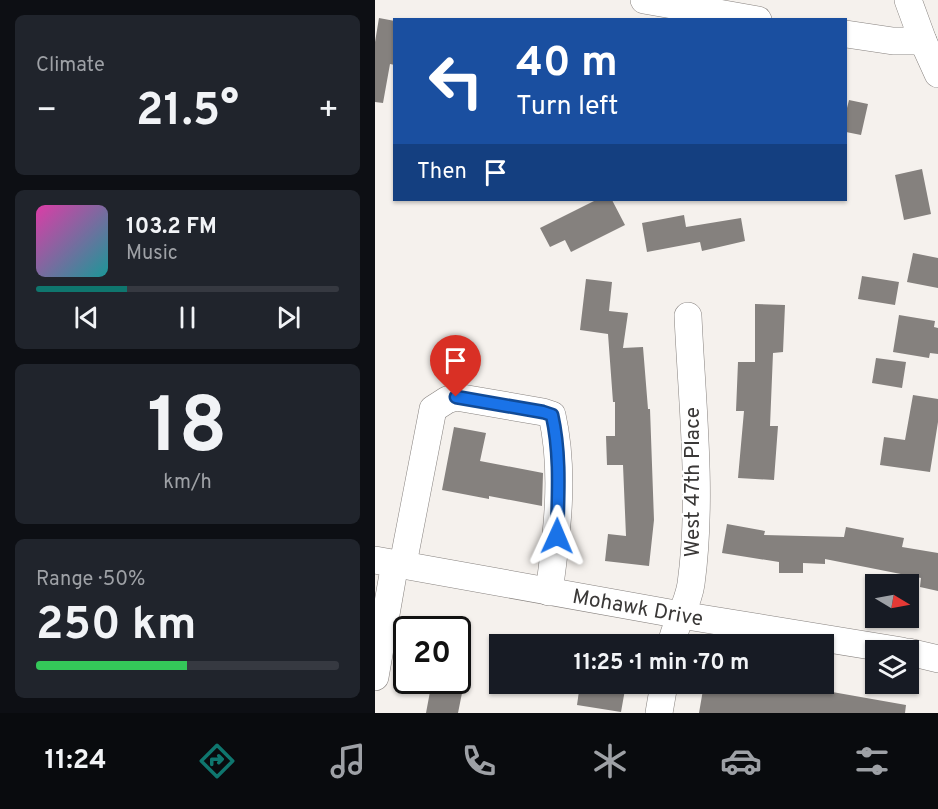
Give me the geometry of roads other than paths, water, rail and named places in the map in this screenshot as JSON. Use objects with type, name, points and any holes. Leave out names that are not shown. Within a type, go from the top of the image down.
[{"type":"street","points":[[643,0],[746,18]]},
{"type":"street","points":[[908,0],[938,74]]},
{"type":"street","points":[[847,34],[893,41],[923,41]]},
{"type":"street","name":"West 47th Place","points":[[675,634],[690,588],[694,554],[696,500],[688,316]]},
{"type":"street","points":[[375,677],[391,562],[433,409],[447,400],[456,397],[552,415],[558,464],[557,536],[549,592]]},
{"type":"street","name":"Mohawk Drive","points":[[391,562],[549,592],[865,645]]},
{"type":"street","points":[[919,654],[938,659]]},
{"type":"street","points":[[659,713],[662,694]]}]
